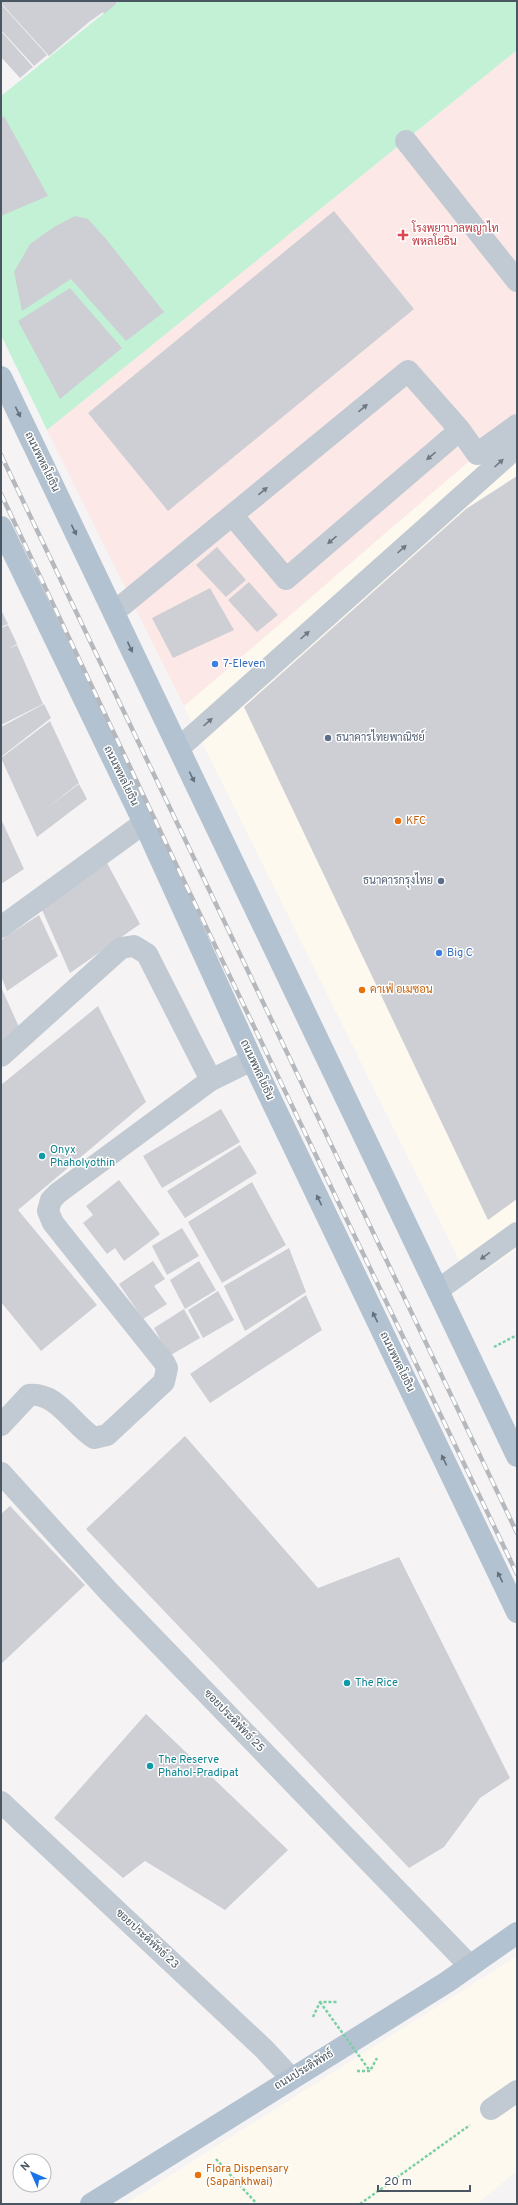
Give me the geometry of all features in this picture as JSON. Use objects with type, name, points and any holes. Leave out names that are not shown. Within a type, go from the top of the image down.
[{"type":"main road","name":"ถนนพหลโยธิน","points":[[1,377],[438,1290],[514,1443]]},
{"type":"main road","name":"ถนนพหลโยธิน","points":[[1,527],[6,550],[144,823],[252,1060],[517,1612]]},
{"type":"main road","name":"ถนนประดิพัทธ์","points":[[91,2204],[291,2078],[408,2007],[517,1934]]},
{"type":"street","points":[[406,141],[517,281]]},
{"type":"street","points":[[114,612],[408,371],[460,430],[477,454],[517,425]]},
{"type":"street","points":[[233,516],[286,579],[460,430]]},
{"type":"street","points":[[178,748],[517,447]]},
{"type":"street","points":[[1,927],[144,823]]},
{"type":"street","points":[[1,1056],[122,948],[134,946],[147,954],[211,1080]]},
{"type":"street","points":[[1,1425],[29,1395],[38,1394],[49,1397],[85,1432],[94,1438],[107,1435],[164,1382],[167,1368],[164,1362],[53,1223],[48,1211],[51,1200],[58,1193],[211,1080],[252,1060]]},
{"type":"street","points":[[438,1290],[517,1233]]},
{"type":"street","name":"ซอยประดิพัทธ์ 25","points":[[1,1473],[116,1599],[470,1966]]},
{"type":"street","name":"ซอยประดิพัทธ์ 23","points":[[1,1802],[264,2049],[291,2078]]},
{"type":"street","points":[[491,2110],[517,2091]]},
{"type":"path","points":[[320,2002],[337,2002]]},
{"type":"path","points":[[313,2017],[320,2002]]},
{"type":"path","points":[[320,2002],[370,2071]]},
{"type":"path","points":[[360,2204],[491,2110]]},
{"type":"path","points":[[212,2156],[257,2204]]},
{"type":"shaded area","name":"โรงพยาบาลพญาไท พหลโยธิน","points":[[517,50],[517,420],[184,706],[47,430]]},
{"type":"shaded area","name":"Big C","points":[[517,420],[517,1249],[470,1282],[184,706]]},
{"type":"shaded area","points":[[517,1956],[517,2171],[477,2204],[125,2204]]},
{"type":"green space","points":[[119,1],[517,1],[517,50],[47,430],[1,335],[1,96]]},
{"type":"building","points":[[3,1],[115,1],[117,3],[104,14],[103,12],[89,22],[49,56],[1,3]]},
{"type":"building","points":[[1,4],[47,55],[34,66],[1,30]]},
{"type":"building","points":[[1,31],[33,67],[20,78],[1,57]]},
{"type":"building","points":[[4,116],[48,196],[1,216],[1,118]]},
{"type":"building","points":[[334,211],[414,309],[168,511],[88,413]]},
{"type":"building","points":[[75,216],[88,219],[106,239],[164,312],[126,341],[71,279],[22,311],[14,272],[30,244],[54,227]]},
{"type":"building","points":[[70,288],[122,348],[60,399],[18,321]]},
{"type":"building","name":"Big C","points":[[517,476],[517,1199],[488,1220],[244,707],[466,509]]},
{"type":"building","points":[[217,547],[246,580],[226,597],[196,565]]},
{"type":"building","points":[[249,582],[278,615],[257,632],[228,600]]},
{"type":"building","points":[[210,588],[234,630],[173,658],[152,618]]},
{"type":"building","points":[[1,610],[8,624],[1,627]]},
{"type":"building","points":[[8,625],[17,644],[8,649],[17,645],[43,704],[1,725],[1,628]]},
{"type":"building","points":[[44,704],[51,718],[1,757],[1,727]]},
{"type":"building","points":[[50,721],[79,783],[47,808],[79,784],[87,799],[37,837],[1,758]]},
{"type":"building","points":[[1,819],[24,869],[1,884]]},
{"type":"building","points":[[107,863],[140,924],[70,973],[42,910]]},
{"type":"building","points":[[39,915],[58,956],[7,991],[1,976],[1,940]]},
{"type":"building","points":[[1,987],[19,1027],[1,1042]]},
{"type":"building","name":"Onyx Phaholyothin","points":[[98,1006],[146,1102],[18,1210],[97,1305],[41,1351],[1,1302],[1,1085]]},
{"type":"building","points":[[221,1109],[240,1142],[162,1188],[143,1156]]},
{"type":"building","points":[[240,1145],[257,1173],[185,1218],[167,1191]]},
{"type":"building","points":[[119,1180],[160,1234],[124,1261],[115,1248],[107,1254],[83,1223],[93,1215],[86,1206]]},
{"type":"building","points":[[252,1182],[286,1245],[222,1283],[188,1222]]},
{"type":"building","points":[[182,1228],[199,1256],[167,1275],[152,1246]]},
{"type":"building","points":[[289,1248],[306,1292],[245,1331],[224,1286]]},
{"type":"building","points":[[153,1261],[165,1279],[154,1286],[167,1304],[143,1319],[119,1284]]},
{"type":"building","points":[[199,1261],[216,1290],[185,1309],[170,1280]]},
{"type":"building","points":[[218,1291],[234,1320],[203,1338],[188,1310]]},
{"type":"building","points":[[306,1295],[322,1330],[210,1403],[190,1374]]},
{"type":"building","points":[[184,1309],[200,1338],[169,1356],[154,1328]]},
{"type":"building","name":"The Rice","points":[[185,1436],[318,1588],[399,1557],[510,1778],[480,1798],[444,1847],[409,1868],[86,1529]]},
{"type":"building","points":[[10,1506],[85,1585],[1,1664],[1,1514]]},
{"type":"building","name":"The Reserve Phahol-Pradipat","points":[[146,1714],[288,1850],[225,1910],[145,1861],[123,1878],[54,1818]]},
{"type":"railway","points":[[1,455],[517,1533]]},
{"type":"railway","points":[[1,494],[173,858],[517,1574]]},
{"type":"place","name":"โรงพยาบาลพญาไท พหลโยธิน","points":[[403,235]]},
{"type":"place","name":"7-Eleven","points":[[215,664]]},
{"type":"place","name":"ธนาคารไทยพาณิชย์","points":[[328,738]]},
{"type":"place","name":"KFC","points":[[398,821]]},
{"type":"place","name":"ธนาคารกรุงไทย","points":[[441,881]]},
{"type":"place","name":"Big C","points":[[439,953]]},
{"type":"place","name":"คาเฟ่ อเมซอน","points":[[362,990]]},
{"type":"place","name":"Onyx Phaholyothin","points":[[42,1156]]},
{"type":"place","name":"The Rice","points":[[347,1683]]},
{"type":"place","name":"The Reserve Phahol-Pradipat","points":[[150,1766]]},
{"type":"place","name":"Flora Dispensary (Sapankhwai)","points":[[198,2175]]}]
